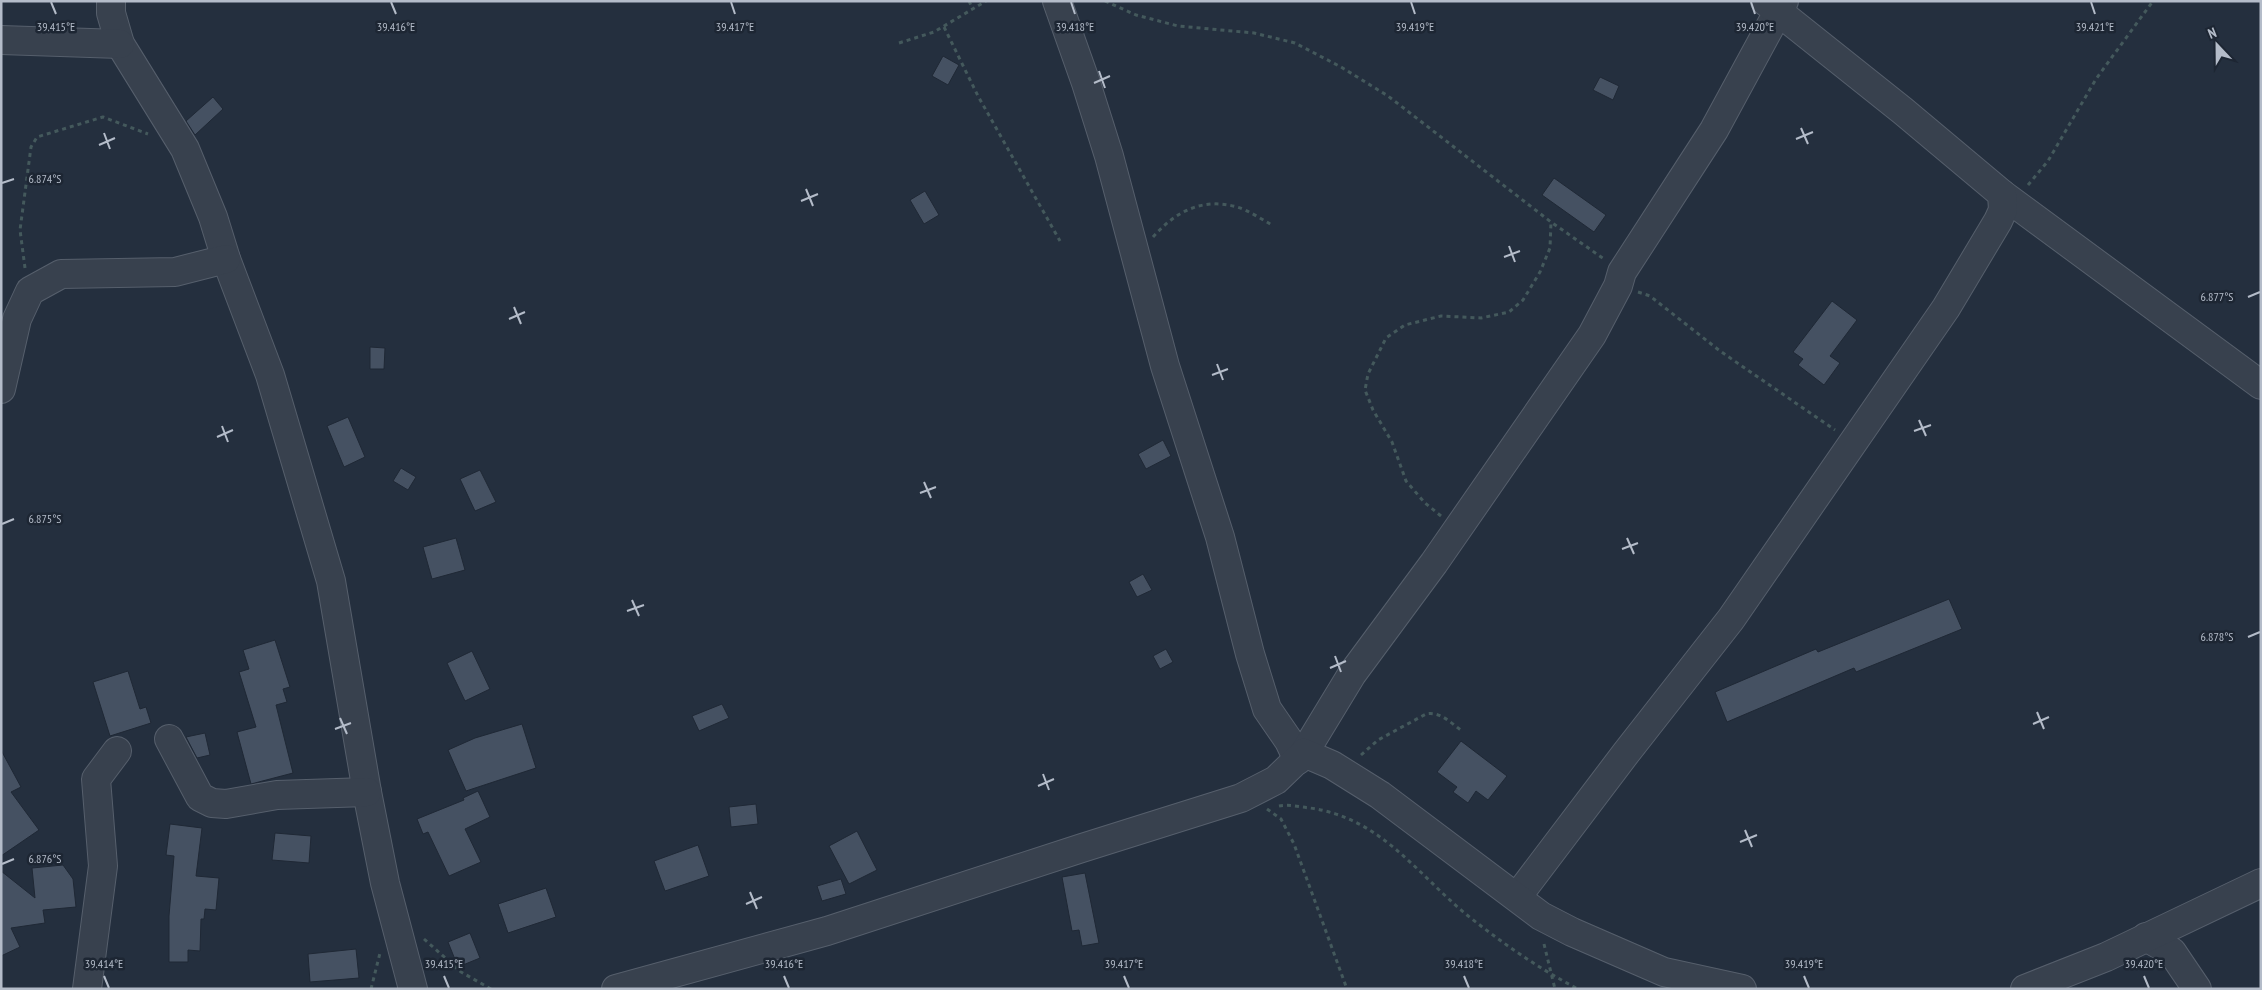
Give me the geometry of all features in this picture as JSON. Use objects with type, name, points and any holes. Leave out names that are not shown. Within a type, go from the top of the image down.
[{"type":"street","points":[[111,1],[111,13],[120,44],[185,149],[213,217],[226,260],[270,375],[332,581],[367,792],[385,883],[413,989]]},
{"type":"street","points":[[1057,1],[1109,156],[1165,366],[1220,537],[1250,654],[1267,709],[1289,741],[1301,757],[1332,766],[1380,795],[1541,916],[1572,932],[1664,972],[1742,989]]},
{"type":"street","points":[[616,989],[827,931],[1241,798],[1276,780],[1301,757],[1352,674],[1434,563],[1592,336],[1620,279],[1714,130],[1755,56],[1775,4],[2009,199],[2261,384]]},
{"type":"street","points":[[1,40],[120,44]]},
{"type":"street","points":[[1517,897],[1731,619],[1946,308],[2009,199]]},
{"type":"street","points":[[1,389],[17,319],[30,291],[61,274],[175,272],[226,260]]},
{"type":"street","points":[[169,739],[200,797],[212,803],[226,804],[276,795],[367,792]]},
{"type":"street","points":[[87,989],[103,866],[96,779],[117,751]]},
{"type":"street","points":[[2025,989],[2106,957],[2261,883]]},
{"type":"street","points":[[2146,937],[2172,952],[2197,989]]},
{"type":"path","points":[[968,1],[973,10]]},
{"type":"path","points":[[899,43],[944,27],[986,1]]},
{"type":"path","points":[[1105,1],[1136,15],[1178,26],[1254,32],[1295,43],[1341,67],[1388,96],[1551,222],[1620,279],[1650,296],[1720,351],[1830,425],[1851,446]]},
{"type":"path","points":[[2009,199],[2048,161],[2096,79],[2153,1]]},
{"type":"path","points":[[944,27],[978,96],[1060,241]]},
{"type":"path","points":[[30,291],[20,230],[31,147],[38,137],[102,117],[148,135]]},
{"type":"path","points":[[1138,266],[1152,238],[1167,222],[1181,211],[1205,203],[1237,207],[1272,225]]},
{"type":"path","points":[[1455,531],[1425,503],[1406,481],[1392,442],[1373,410],[1365,390],[1368,374],[1386,338],[1405,325],[1441,316],[1481,318],[1509,312],[1523,300],[1540,272],[1550,248],[1551,222]]},
{"type":"path","points":[[1332,766],[1357,758],[1378,740],[1426,714],[1434,712],[1462,731]]},
{"type":"path","points":[[1241,798],[1267,809],[1280,819],[1294,844],[1347,989]]},
{"type":"path","points":[[1267,809],[1284,805],[1318,809],[1345,817],[1380,835],[1403,854],[1466,914],[1540,969],[1578,989]]},
{"type":"path","points":[[421,936],[461,972],[491,989]]},
{"type":"path","points":[[1553,976],[1556,989]]},
{"type":"building","points":[[943,56],[959,65],[948,85],[932,76]]},
{"type":"building","points":[[1600,77],[1619,86],[1613,100],[1593,90]]},
{"type":"building","points":[[213,97],[223,109],[195,135],[186,121]]},
{"type":"building","points":[[1554,178],[1606,215],[1594,232],[1542,195]]},
{"type":"building","points":[[925,191],[939,215],[924,224],[910,200]]},
{"type":"building","points":[[1832,301],[1857,320],[1830,356],[1840,363],[1824,385],[1798,365],[1803,359],[1793,352]]},
{"type":"building","points":[[370,347],[385,348],[384,369],[370,369]]},
{"type":"building","points":[[348,417],[365,457],[344,467],[327,426]]},
{"type":"building","points":[[1163,440],[1171,456],[1146,469],[1138,454]]},
{"type":"building","points":[[401,468],[416,477],[408,490],[393,481]]},
{"type":"building","points":[[480,470],[496,502],[475,511],[460,479]]},
{"type":"building","points":[[456,538],[465,570],[432,579],[423,547]]},
{"type":"building","points":[[1143,574],[1152,590],[1137,597],[1129,582]]},
{"type":"building","points":[[1949,599],[1962,629],[1856,672],[1854,668],[1727,722],[1715,692],[1816,649],[1818,652]]},
{"type":"building","points":[[275,640],[290,687],[283,689],[287,702],[276,705],[293,773],[251,784],[237,732],[256,727],[239,672],[249,669],[243,650]]},
{"type":"building","points":[[1166,649],[1173,662],[1160,669],[1153,656]]},
{"type":"building","points":[[472,651],[490,689],[465,701],[447,663]]},
{"type":"building","points":[[128,671],[140,709],[146,707],[151,723],[110,736],[93,682]]},
{"type":"building","points":[[722,704],[729,718],[699,731],[692,716]]},
{"type":"building","points":[[522,724],[536,768],[466,791],[448,750],[475,738]]},
{"type":"building","points":[[205,733],[210,755],[197,758],[186,737]]},
{"type":"building","points":[[1461,741],[1507,776],[1488,800],[1476,791],[1468,803],[1453,792],[1457,787],[1437,772]]},
{"type":"building","points":[[1,750],[21,787],[11,792],[39,830],[1,856]]},
{"type":"building","points":[[478,791],[490,817],[465,829],[481,862],[449,876],[428,832],[423,834],[417,819],[464,800],[463,798]]},
{"type":"building","points":[[756,804],[758,824],[731,827],[729,807]]},
{"type":"building","points":[[170,824],[202,828],[196,876],[219,878],[216,910],[205,909],[204,919],[201,919],[200,951],[188,950],[188,962],[169,962],[169,916],[174,856],[166,855]]},
{"type":"building","points":[[857,831],[877,870],[849,884],[829,846]]},
{"type":"building","points":[[275,833],[311,836],[309,863],[272,860]]},
{"type":"building","points":[[698,845],[709,876],[665,891],[654,861]]},
{"type":"building","points":[[63,865],[73,879],[76,907],[43,910],[45,923],[11,928],[20,947],[1,956],[1,871],[35,898],[32,868]]},
{"type":"building","points":[[1085,873],[1099,943],[1082,946],[1079,930],[1072,931],[1062,877]]},
{"type":"building","points":[[841,879],[846,894],[822,901],[817,886]]},
{"type":"building","points":[[546,888],[556,917],[508,933],[498,904]]},
{"type":"building","points":[[470,933],[480,958],[458,967],[448,942]]},
{"type":"building","points":[[356,949],[359,978],[310,982],[308,954]]}]
